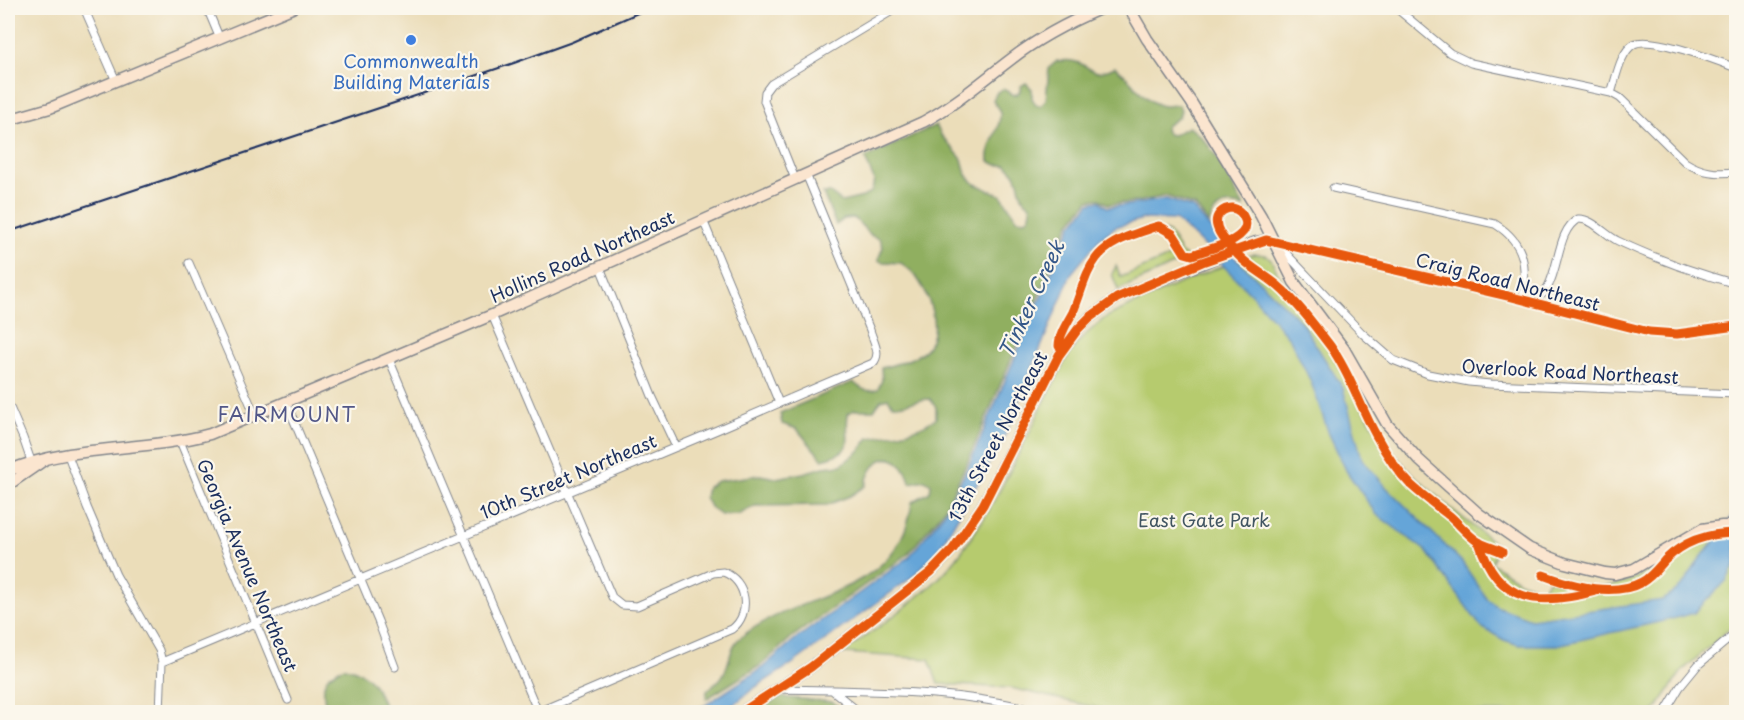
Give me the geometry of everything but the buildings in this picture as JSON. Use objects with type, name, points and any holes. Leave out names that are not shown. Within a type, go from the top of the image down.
[{"type":"street","points":[[84,8],[116,81]]},
{"type":"street","points":[[207,8],[220,39]]},
{"type":"street","points":[[8,120],[50,108],[292,8]]},
{"type":"street","points":[[795,179],[764,101],[768,87],[897,8]]},
{"type":"street","name":"Hollins Road Northeast","points":[[8,471],[31,461],[180,441],[210,434],[389,359],[600,267],[942,112],[1032,44],[1055,30],[1102,8]]},
{"type":"street","points":[[1130,8],[1152,47],[1215,140],[1274,241],[1294,282],[1344,349],[1396,435],[1445,485],[1515,540],[1538,553],[1594,572],[1615,573],[1643,564],[1702,529],[1737,526]]},
{"type":"street","points":[[1396,8],[1450,53],[1471,63],[1611,93],[1620,98],[1685,162],[1694,168],[1710,173],[1737,172]]},
{"type":"street","points":[[1611,93],[1629,48],[1646,40],[1737,68]]},
{"type":"street","name":"10th Street Northeast","points":[[162,662],[873,363],[878,357],[870,330],[806,174]]},
{"type":"street","points":[[1333,188],[1485,221],[1503,230],[1516,243],[1524,260],[1526,301],[1540,297],[1548,285],[1565,233],[1570,224],[1578,219],[1587,220],[1607,236],[1644,253],[1737,284]]},
{"type":"street","points":[[703,220],[779,403]]},
{"type":"street","name":"13th Street Northeast","points":[[742,712],[820,660],[906,593],[953,549],[983,505],[1059,355],[1078,329],[1095,313],[1117,298],[1202,262],[1256,242],[1274,241]]},
{"type":"street","name":"Craig Road Northeast","points":[[1274,241],[1662,334],[1737,326]]},
{"type":"street","name":"Overlook Road Northeast","points":[[1274,241],[1382,352],[1405,366],[1428,374],[1490,384],[1737,394]]},
{"type":"street","points":[[189,263],[255,415]]},
{"type":"street","points":[[600,267],[652,396],[676,447]]},
{"type":"street","points":[[389,359],[538,712],[732,629],[742,619],[746,607],[742,591],[733,577],[723,572],[713,573],[637,606],[622,605],[616,602],[608,589],[492,315]]},
{"type":"street","points":[[286,402],[395,667]]},
{"type":"street","points":[[8,403],[31,461]]},
{"type":"street","name":"Georgia Avenue Northeast","points":[[180,441],[288,700]]},
{"type":"street","points":[[68,455],[116,575],[129,601],[156,642],[162,662],[160,712]]},
{"type":"street","name":"Hollins Road Northeast","points":[[8,485],[45,459]]},
{"type":"street","points":[[1665,712],[1680,687],[1698,665],[1737,633]]},
{"type":"street","points":[[780,688],[883,691],[963,697],[996,701],[1043,712]]},
{"type":"street","points":[[832,690],[859,712]]},
{"type":"green space","points":[[1057,61],[1079,63],[1100,72],[1115,67],[1149,100],[1164,106],[1179,105],[1181,110],[1179,117],[1166,126],[1165,130],[1168,134],[1173,135],[1188,127],[1197,133],[1220,163],[1244,207],[1232,204],[1222,206],[1214,212],[1209,224],[1195,206],[1166,196],[1137,202],[1108,204],[1100,199],[1089,200],[1069,224],[967,463],[944,510],[908,554],[792,637],[761,665],[706,699],[707,691],[723,675],[734,645],[740,638],[764,622],[844,588],[868,575],[888,557],[904,534],[912,502],[930,492],[931,484],[925,480],[910,483],[903,466],[893,459],[888,459],[874,466],[865,486],[850,496],[827,505],[755,506],[738,515],[721,515],[710,507],[705,497],[707,488],[717,481],[760,475],[776,478],[841,465],[859,451],[869,438],[912,430],[936,418],[936,407],[930,399],[898,405],[893,405],[888,398],[881,400],[874,410],[854,410],[848,414],[845,448],[834,456],[822,459],[797,429],[782,424],[780,413],[853,382],[864,390],[878,389],[882,380],[881,368],[920,354],[932,338],[932,310],[925,291],[915,275],[901,263],[878,260],[883,247],[880,239],[872,236],[854,218],[844,219],[836,225],[823,193],[830,193],[842,202],[863,197],[872,191],[874,180],[865,158],[936,125],[941,135],[962,159],[966,174],[975,184],[1001,195],[1017,219],[1029,218],[1030,205],[1021,195],[1014,173],[1006,165],[997,165],[989,161],[990,147],[1000,119],[999,111],[993,100],[997,92],[1003,89],[1014,95],[1019,93],[1021,86],[1026,83],[1032,89],[1032,98],[1036,105],[1041,106],[1046,100],[1049,68]]},
{"type":"green space","points":[[1165,231],[1172,236],[1180,252],[1189,258],[1118,290],[1112,274],[1116,266],[1121,277],[1174,255]]},
{"type":"green space","name":"East Gate Park","points":[[1253,254],[1266,255],[1271,259],[1290,294],[1336,360],[1371,422],[1399,460],[1426,486],[1499,547],[1491,563],[1519,581],[1542,590],[1549,579],[1582,587],[1613,585],[1642,575],[1700,540],[1736,538],[1736,623],[1682,671],[1654,712],[1115,712],[1011,688],[938,684],[929,659],[843,653],[915,599],[957,558],[996,498],[1070,352],[1085,335],[1106,317],[1178,284]]},
{"type":"green space","points":[[345,667],[354,669],[367,677],[377,689],[386,712],[317,712],[325,703],[324,684],[326,680],[333,673]]},
{"type":"green space","points":[[779,697],[833,702],[846,712],[754,712]]},
{"type":"water","points":[[1166,199],[1193,208],[1235,257],[1302,323],[1343,388],[1362,459],[1387,488],[1462,562],[1487,599],[1498,607],[1531,619],[1663,600],[1683,585],[1699,560],[1725,528],[1736,508],[1736,563],[1726,581],[1694,613],[1557,645],[1519,645],[1504,640],[1481,627],[1426,551],[1376,514],[1347,472],[1329,434],[1311,382],[1290,339],[1253,296],[1175,220],[1143,219],[1115,227],[1099,240],[1071,274],[1003,440],[938,551],[911,578],[792,664],[754,688],[726,711],[686,712],[704,706],[762,668],[794,640],[909,557],[945,512],[969,465],[1071,226],[1090,203],[1100,201],[1107,207]]},
{"type":"railway","points":[[8,232],[514,63],[572,42],[649,8]]},
{"type":"cycle path","points":[[1059,346],[1062,333],[1073,312],[1087,274],[1092,264],[1106,248],[1117,241],[1159,226],[1173,234],[1185,253],[1192,255],[1221,245],[1229,242],[1243,232],[1246,227],[1245,220],[1236,209],[1226,209],[1217,218],[1216,224],[1221,235],[1225,241],[1230,246],[1242,259],[1292,299],[1331,347],[1377,437],[1396,468],[1411,485],[1473,538],[1502,552]]},
{"type":"cycle path","points":[[742,712],[811,667],[931,572],[953,549],[983,505],[1059,355],[1089,318],[1117,298],[1202,262],[1266,240],[1508,296],[1649,332],[1677,334],[1736,326]]},
{"type":"cycle path","points":[[1543,575],[1592,589],[1631,587],[1645,580],[1681,547],[1707,536],[1736,533]]},
{"type":"cycle path","points":[[1479,542],[1487,563],[1497,578],[1510,589],[1524,596],[1557,599],[1596,591]]},
{"type":"place","name":"Commonwealth Building Materials","points":[[411,40]]},
{"type":"district","name":"FAIRMOUNT","points":[[287,414]]},
{"type":"water label","name":"Tinker Creek","points":[[1031,299]]}]
